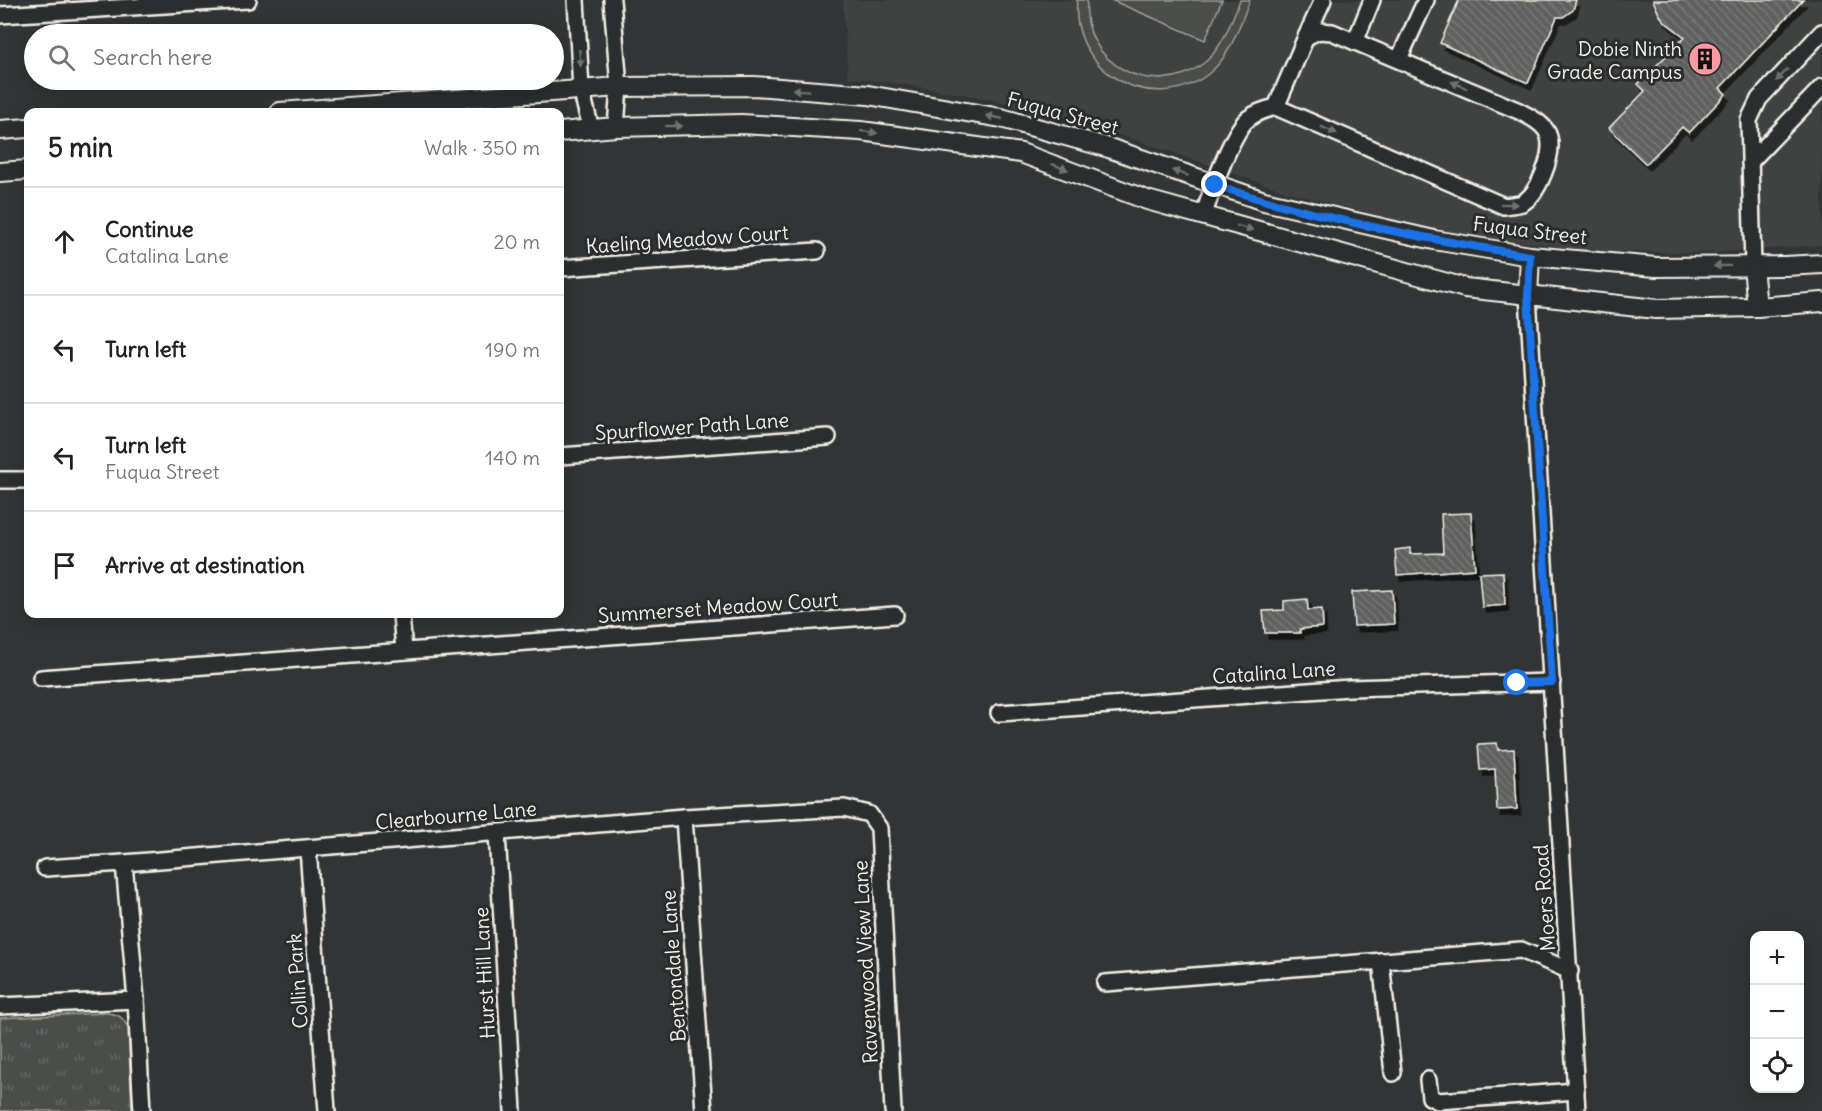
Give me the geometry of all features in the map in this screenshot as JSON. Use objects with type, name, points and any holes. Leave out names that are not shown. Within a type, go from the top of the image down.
[{"type":"main road","name":"Fuqua Street","points":[[332,108],[619,87],[754,86],[868,95],[1000,118],[1109,148],[1275,204],[1434,240],[1530,256],[1656,267],[1822,264]]},
{"type":"main road","points":[[564,132],[616,127],[741,124],[861,130],[1021,153],[1147,200],[1465,288],[1656,309],[1757,307],[1822,302]]},
{"type":"main road","points":[[0,130],[24,128]]},
{"type":"main road","points":[[0,172],[24,170]]},
{"type":"main road","points":[[1528,296],[1530,256]]},
{"type":"main road","points":[[1753,266],[1757,307]]},
{"type":"street","points":[[0,15],[248,0]]},
{"type":"street","points":[[576,0],[581,89],[591,129]]},
{"type":"street","points":[[612,0],[619,87],[616,127]]},
{"type":"street","points":[[1276,107],[1323,0]]},
{"type":"street","points":[[1355,42],[1372,0]]},
{"type":"street","points":[[1399,60],[1426,0]]},
{"type":"street","points":[[1203,216],[1237,132],[1248,118],[1276,107],[1504,206],[1521,204],[1533,195],[1550,157],[1549,136],[1540,123],[1519,111],[1332,32],[1319,31],[1306,37]]},
{"type":"street","points":[[1753,266],[1749,120],[1759,99],[1822,32]]},
{"type":"street","points":[[1750,162],[1822,87]]},
{"type":"street","name":"Kaeling Meadow Court","points":[[564,268],[817,251]]},
{"type":"street","name":"Moers Road","points":[[1528,296],[1577,1111]]},
{"type":"street","name":"Spurflower Path Lane","points":[[564,456],[828,437]]},
{"type":"street","points":[[0,480],[24,480]]},
{"type":"street","name":"Summerset Meadow Court","points":[[41,678],[895,615]]},
{"type":"street","points":[[401,618],[404,651]]},
{"type":"street","name":"Catalina Lane","points":[[999,714],[1350,688],[1552,682]]},
{"type":"street","name":"Clearbourne Lane","points":[[45,868],[124,864],[684,817],[844,808],[869,814]]},
{"type":"street","name":"Ravenwood View Lane","points":[[869,814],[879,828],[893,1111]]},
{"type":"street","name":"Bentondale Lane","points":[[684,817],[704,1111]]},
{"type":"street","name":"Hurst Hill Lane","points":[[497,833],[513,1111]]},
{"type":"street","name":"Collin Park","points":[[308,848],[327,1111]]},
{"type":"street","points":[[124,864],[136,1000],[142,1111]]},
{"type":"street","points":[[1105,982],[1521,950],[1570,971]]},
{"type":"street","points":[[1381,961],[1393,1073]]},
{"type":"street","points":[[0,1006],[136,1000]]},
{"type":"street","points":[[1428,1080],[1430,1097],[1438,1101],[1576,1091]]},
{"type":"shaded area","points":[[843,0],[1822,0],[1822,245],[1711,253],[1594,251],[1472,236],[1380,216],[1291,193],[1136,140],[1059,117],[985,98],[848,77]]},
{"type":"green space","points":[[1077,0],[1087,0],[1088,23],[1095,42],[1108,58],[1124,70],[1143,77],[1164,79],[1184,74],[1211,57],[1230,25],[1240,0],[1250,0],[1228,50],[1215,68],[1184,87],[1161,91],[1139,88],[1118,80],[1100,66],[1086,47],[1078,25]]},
{"type":"green space","points":[[1111,0],[1222,0],[1205,40]]},
{"type":"green space","points":[[105,1013],[120,1016],[128,1028],[132,1111],[0,1111],[0,1018]]},
{"type":"building","name":"Dobie Ninth Grade Campus","points":[[1459,0],[1576,0],[1573,10],[1563,17],[1557,17],[1528,83],[1440,43]]},
{"type":"building","name":"Dobie Ninth Grade Campus","points":[[1653,0],[1803,0],[1720,88],[1726,94],[1689,133],[1682,127],[1646,164],[1609,128],[1645,91],[1638,84],[1685,37],[1665,22]]},
{"type":"building","points":[[1471,513],[1475,569],[1397,575],[1395,550],[1410,548],[1410,554],[1443,553],[1441,514]]},
{"type":"building","points":[[1503,572],[1505,605],[1482,607],[1479,573]]},
{"type":"building","points":[[1392,590],[1394,624],[1354,626],[1352,592]]},
{"type":"building","points":[[1307,599],[1308,610],[1322,609],[1323,627],[1300,629],[1300,633],[1265,633],[1263,611],[1284,610],[1284,601]]},
{"type":"building","points":[[1497,743],[1498,750],[1514,749],[1517,809],[1497,810],[1495,769],[1480,770],[1478,744]]},
{"type":"place","name":"Dobie Ninth Grade Campus","points":[[1705,59]]},
{"type":"route","points":[[1215,185],[1264,201],[1434,240],[1530,256],[1528,296],[1552,682],[1517,683]]}]
